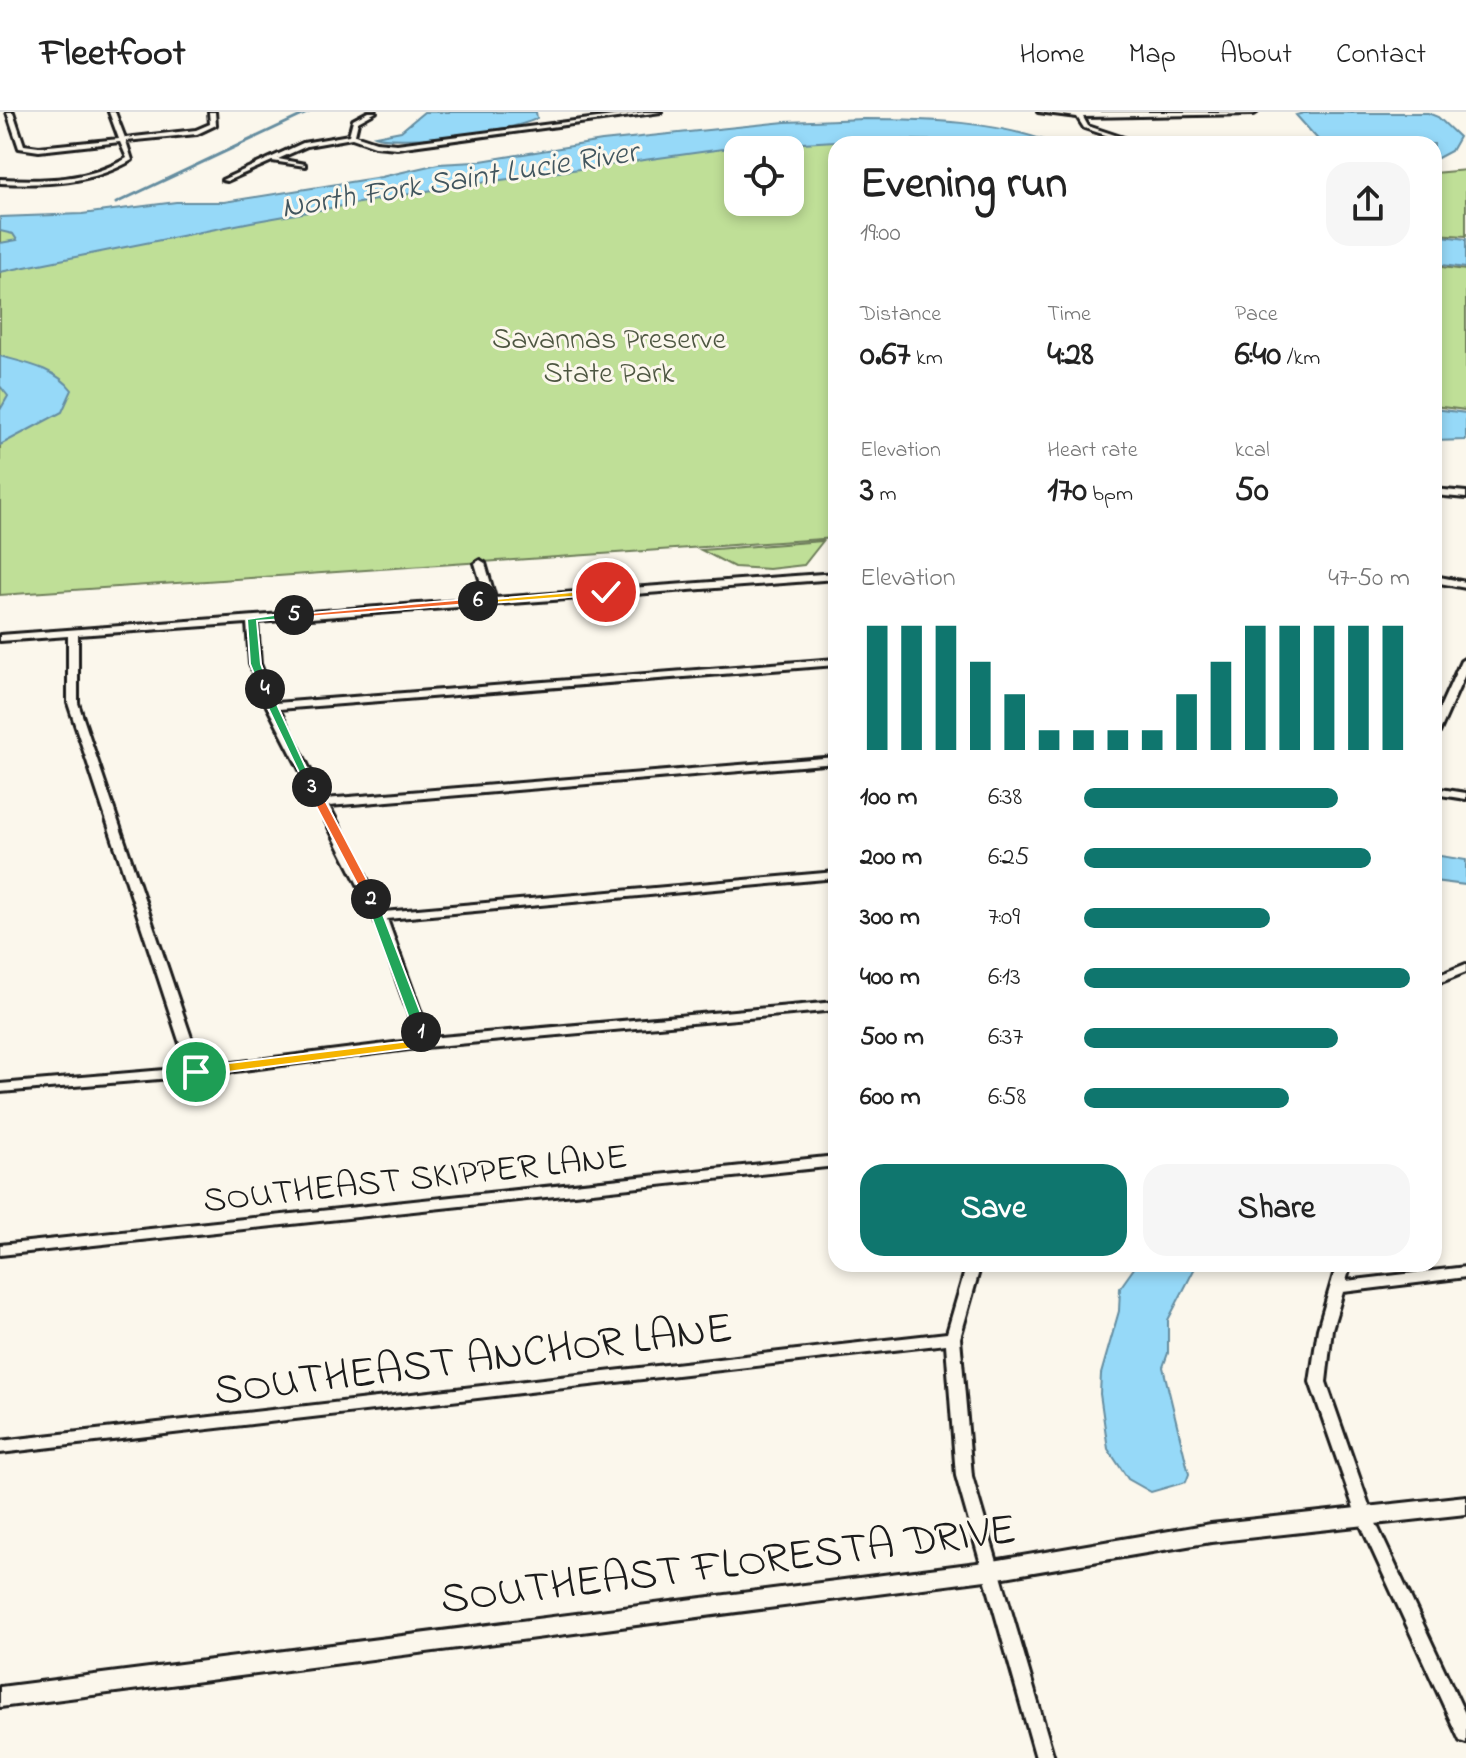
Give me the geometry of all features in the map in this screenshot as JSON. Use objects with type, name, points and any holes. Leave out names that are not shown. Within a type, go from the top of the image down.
[{"type":"street","points":[[10,112],[21,147],[28,149],[197,132],[213,125],[212,112]]},
{"type":"street","points":[[0,181],[90,175],[122,165],[130,159],[112,112]]},
{"type":"street","points":[[352,136],[355,121],[373,112]]},
{"type":"street","points":[[225,180],[305,144],[352,136],[375,144],[425,144],[658,112]]},
{"type":"street","points":[[1041,112],[1254,112]]},
{"type":"street","points":[[1078,114],[1086,127],[1114,136]]},
{"type":"street","points":[[0,127],[15,125]]},
{"type":"street","points":[[269,159],[303,165]]},
{"type":"street","points":[[40,180],[44,194]]},
{"type":"street","points":[[1442,493],[1466,495]]},
{"type":"street","points":[[480,563],[491,600]]},
{"type":"street","points":[[0,638],[828,577]]},
{"type":"street","points":[[1442,580],[1466,585]]},
{"type":"street","points":[[252,619],[255,664],[272,706],[380,916],[425,1043]]},
{"type":"street","points":[[73,634],[73,703],[196,1072]]},
{"type":"street","points":[[1442,715],[1466,661]]},
{"type":"street","points":[[272,706],[828,663]]},
{"type":"street","points":[[320,803],[828,761]]},
{"type":"street","points":[[1442,792],[1466,796]]},
{"type":"street","points":[[380,916],[828,876]]},
{"type":"street","points":[[1442,978],[1466,968]]},
{"type":"street","points":[[0,1088],[196,1072],[425,1043],[828,1007]]},
{"type":"street","name":"SOUTHEAST SKIPPER LANE","points":[[0,1250],[828,1162]]},
{"type":"street","points":[[972,1272],[953,1338],[964,1476],[1045,1758]]},
{"type":"street","points":[[1342,1272],[1325,1329],[1318,1382],[1365,1517],[1466,1735]]},
{"type":"street","points":[[1339,1287],[1466,1272]]},
{"type":"street","name":"SOUTHEAST ANCHOR LANE","points":[[0,1447],[953,1338]]},
{"type":"street","name":"SOUTHEAST FLORESTA DRIVE","points":[[0,1697],[993,1570],[1211,1533],[1466,1505]]},
{"type":"green space","name":"Savannas Preserve State Park","points":[[795,128],[898,136],[828,136],[828,539],[0,595],[0,225],[32,239],[724,138],[724,216],[804,216],[804,136],[740,136]]},
{"type":"green space","points":[[1466,170],[1466,236],[1442,234],[1442,172]]},
{"type":"green space","points":[[1442,267],[1466,270],[1466,410],[1442,407]]},
{"type":"green space","points":[[823,541],[804,565],[769,569],[734,567],[701,550]]},
{"type":"water","points":[[424,112],[536,112],[537,118],[507,128],[457,135],[407,139],[375,136],[401,131]]},
{"type":"water","points":[[1428,113],[1438,117],[1459,137],[1451,151],[1442,156],[1442,136],[1315,136],[1296,115]]},
{"type":"water","name":"North Fork Saint Lucie River","points":[[864,119],[937,121],[985,126],[1032,136],[828,136],[828,141],[804,143],[804,136],[724,136],[724,149],[444,188],[251,222],[0,272],[0,243],[17,240],[13,234],[0,231],[0,217],[82,214],[176,202],[224,202],[381,177],[438,164],[475,162],[602,141],[785,122]]},
{"type":"water","points":[[1442,236],[1466,239],[1466,268],[1442,265]]},
{"type":"water","points":[[0,356],[48,371],[72,390],[62,412],[0,445],[0,410],[8,396],[0,386]]},
{"type":"water","points":[[1442,410],[1466,413],[1466,440],[1442,441]]},
{"type":"water","points":[[1442,856],[1466,860],[1466,885],[1442,882]]},
{"type":"water","points":[[1131,1272],[1193,1272],[1168,1320],[1168,1353],[1163,1367],[1189,1474],[1186,1482],[1151,1492],[1128,1479],[1108,1449],[1100,1394],[1101,1374],[1119,1311],[1120,1288]]},
{"type":"waterway","points":[[116,203],[309,112]]},
{"type":"route","points":[[196,1072],[425,1043],[380,916],[272,706],[255,664],[252,619],[606,592]]}]
